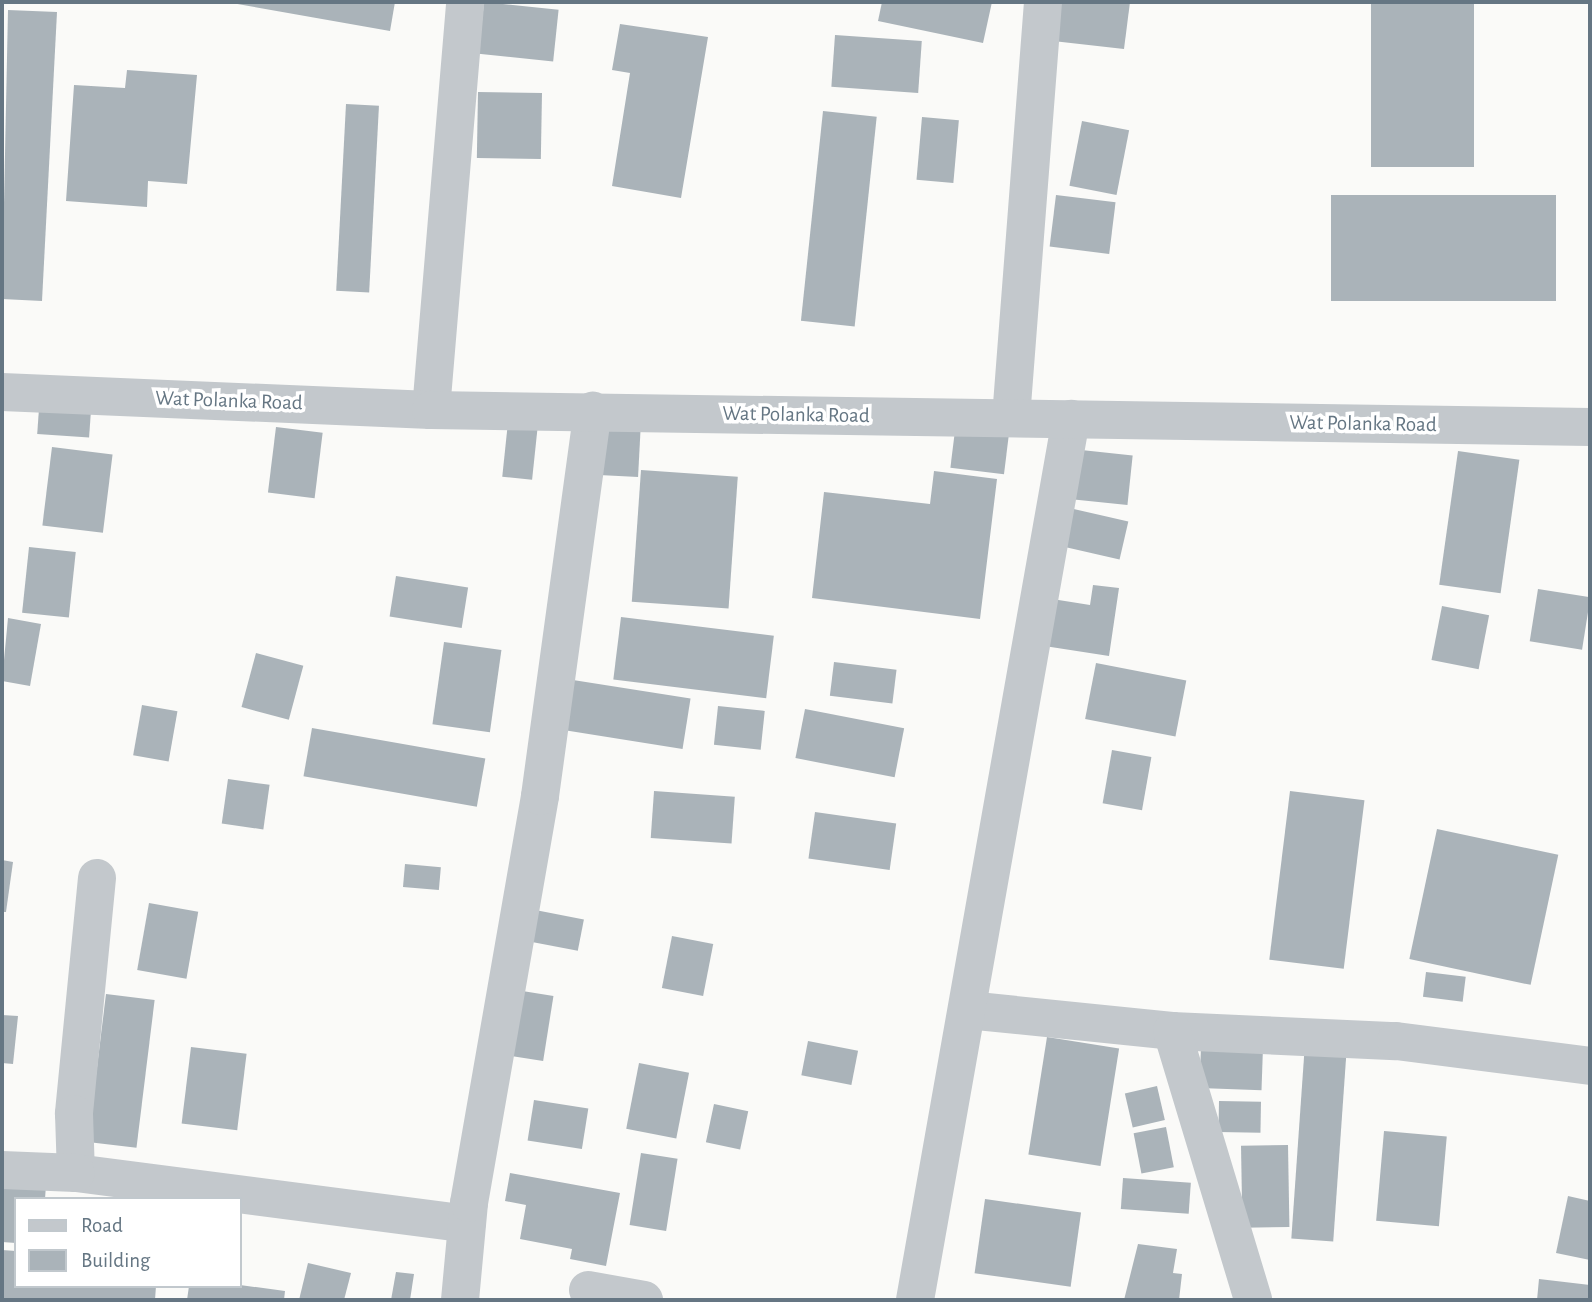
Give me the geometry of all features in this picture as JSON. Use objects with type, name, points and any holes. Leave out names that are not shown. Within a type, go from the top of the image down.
[{"type":"street","points":[[431,410],[464,2]]},
{"type":"street","points":[[1011,418],[1043,2]]},
{"type":"street","name":"Wat Polanka Road","points":[[2,392],[431,410],[1590,427]]},
{"type":"street","points":[[460,1300],[467,1224],[540,796],[593,411]]},
{"type":"street","points":[[915,1300],[1071,419]]},
{"type":"street","points":[[76,1173],[74,1114],[97,878]]},
{"type":"street","points":[[967,1010],[1172,1031],[1396,1041],[1590,1066]]},
{"type":"street","points":[[1172,1031],[1253,1300]]},
{"type":"street","points":[[2,1170],[76,1173],[467,1224]]},
{"type":"street","points":[[588,1290],[644,1300]]},
{"type":"building","points":[[226,2],[395,2],[390,31]]},
{"type":"building","points":[[484,2],[559,10],[553,62],[479,54]]},
{"type":"building","points":[[882,2],[992,2],[983,43],[878,21]]},
{"type":"building","points":[[1057,2],[1130,2],[1124,49],[1053,41]]},
{"type":"building","points":[[1371,2],[1474,2],[1474,167],[1371,167]]},
{"type":"building","points":[[8,10],[57,12],[42,301],[2,299]]},
{"type":"building","points":[[620,24],[708,37],[681,198],[612,186],[630,73],[612,70]]},
{"type":"building","points":[[835,35],[922,41],[918,93],[831,87]]},
{"type":"building","points":[[127,70],[197,75],[187,184],[148,181],[147,207],[66,201],[74,85],[125,88]]},
{"type":"building","points":[[478,92],[542,93],[541,159],[477,158]]},
{"type":"building","points":[[346,104],[379,106],[369,292],[336,291]]},
{"type":"building","points":[[823,111],[877,117],[855,326],[801,321]]},
{"type":"building","points":[[922,117],[959,120],[953,183],[917,180]]},
{"type":"building","points":[[1082,121],[1129,130],[1117,195],[1069,186]]},
{"type":"building","points":[[1056,195],[1116,202],[1109,254],[1050,247]]},
{"type":"building","points":[[1331,195],[1556,195],[1556,301],[1331,301]]},
{"type":"building","points":[[40,394],[92,398],[89,438],[37,434]]},
{"type":"building","points":[[602,420],[641,422],[638,477],[599,475]]},
{"type":"building","points":[[508,422],[538,425],[532,480],[502,477]]},
{"type":"building","points":[[956,422],[1010,429],[1004,474],[950,468]]},
{"type":"building","points":[[276,427],[323,433],[315,498],[268,493]]},
{"type":"building","points":[[52,447],[113,454],[103,533],[42,525]]},
{"type":"building","points":[[1072,449],[1133,455],[1127,505],[1067,499]]},
{"type":"building","points":[[1458,451],[1519,460],[1501,593],[1439,585]]},
{"type":"building","points":[[641,470],[738,477],[729,608],[632,602]]},
{"type":"building","points":[[934,471],[997,479],[980,619],[812,598],[824,492],[930,504]]},
{"type":"building","points":[[1065,507],[1128,522],[1120,560],[1056,545]]},
{"type":"building","points":[[29,547],[76,552],[69,618],[22,613]]},
{"type":"building","points":[[396,576],[468,587],[462,628],[390,616]]},
{"type":"building","points":[[1093,585],[1119,588],[1109,656],[1038,645],[1046,598],[1090,605]]},
{"type":"building","points":[[1538,589],[1590,597],[1582,650],[1530,641]]},
{"type":"building","points":[[1442,606],[1489,615],[1479,669],[1432,660]]},
{"type":"building","points":[[621,617],[774,636],[766,698],[613,680]]},
{"type":"building","points":[[8,618],[41,624],[30,686],[2,681]]},
{"type":"building","points":[[444,642],[501,650],[490,732],[432,724]]},
{"type":"building","points":[[256,653],[303,666],[289,720],[242,707]]},
{"type":"building","points":[[834,662],[897,670],[892,703],[830,696]]},
{"type":"building","points":[[1096,663],[1186,681],[1175,737],[1085,719]]},
{"type":"building","points":[[573,680],[691,699],[683,749],[565,730]]},
{"type":"building","points":[[142,705],[177,711],[169,761],[133,755]]},
{"type":"building","points":[[718,706],[765,711],[761,750],[714,745]]},
{"type":"building","points":[[805,709],[904,728],[895,777],[795,758]]},
{"type":"building","points":[[312,728],[485,759],[477,807],[303,776]]},
{"type":"building","points":[[1112,750],[1151,757],[1142,810],[1103,803]]},
{"type":"building","points":[[228,779],[270,785],[263,829],[222,824]]},
{"type":"building","points":[[654,791],[735,797],[732,844],[651,838]]},
{"type":"building","points":[[1290,791],[1364,800],[1344,969],[1269,960]]},
{"type":"building","points":[[815,812],[896,823],[890,870],[808,859]]},
{"type":"building","points":[[1437,829],[1558,855],[1531,985],[1409,959]]},
{"type":"building","points":[[2,860],[13,862],[6,912],[2,912]]},
{"type":"building","points":[[405,864],[441,867],[439,890],[403,887]]},
{"type":"building","points":[[149,903],[198,912],[186,979],[137,970]]},
{"type":"building","points":[[525,908],[584,919],[578,951],[519,939]]},
{"type":"building","points":[[672,936],[713,944],[703,996],[662,988]]},
{"type":"building","points":[[1426,972],[1466,977],[1463,1002],[1423,997]]},
{"type":"building","points":[[510,989],[553,996],[543,1061],[500,1054]]},
{"type":"building","points":[[106,994],[155,1000],[136,1148],[88,1142]]},
{"type":"building","points":[[2,1015],[18,1016],[13,1064],[2,1063]]},
{"type":"building","points":[[1047,1037],[1119,1048],[1100,1166],[1028,1155]]},
{"type":"building","points":[[808,1041],[858,1051],[851,1085],[801,1075]]},
{"type":"building","points":[[1305,1043],[1347,1046],[1333,1241],[1291,1239]]},
{"type":"building","points":[[1201,1046],[1263,1048],[1261,1090],[1200,1088]]},
{"type":"building","points":[[191,1047],[247,1054],[237,1130],[182,1123]]},
{"type":"building","points":[[639,1063],[689,1073],[676,1139],[626,1129]]},
{"type":"building","points":[[1157,1086],[1165,1120],[1133,1128],[1125,1093]]},
{"type":"building","points":[[534,1100],[588,1109],[582,1149],[528,1140]]},
{"type":"building","points":[[1219,1101],[1261,1102],[1260,1133],[1218,1132]]},
{"type":"building","points":[[714,1104],[748,1111],[740,1149],[706,1142]]},
{"type":"building","points":[[1166,1127],[1174,1167],[1141,1174],[1134,1133]]},
{"type":"building","points":[[1384,1131],[1447,1136],[1439,1226],[1376,1221]]},
{"type":"building","points":[[1288,1145],[1289,1227],[1242,1228],[1241,1146]]},
{"type":"building","points":[[641,1153],[678,1159],[666,1231],[630,1225]]},
{"type":"building","points":[[510,1173],[620,1193],[606,1266],[570,1259],[572,1249],[520,1239],[526,1205],[505,1201]]},
{"type":"building","points":[[1123,1178],[1191,1183],[1189,1214],[1121,1209]]},
{"type":"building","points":[[4,1182],[46,1185],[45,1197],[14,1197],[14,1243],[2,1242]]},
{"type":"building","points":[[1568,1196],[1590,1201],[1590,1260],[1556,1253]]},
{"type":"building","points":[[985,1199],[1081,1212],[1071,1287],[975,1273]]},
{"type":"building","points":[[1138,1244],[1177,1249],[1173,1273],[1182,1274],[1179,1300],[1124,1300]]},
{"type":"building","points":[[2,1250],[14,1251],[14,1288],[156,1288],[155,1300],[2,1300]]},
{"type":"building","points":[[308,1263],[351,1273],[344,1300],[299,1300]]},
{"type":"building","points":[[396,1272],[414,1274],[410,1300],[391,1300]]},
{"type":"building","points":[[1539,1279],[1590,1285],[1590,1300],[1537,1300]]},
{"type":"building","points":[[242,1285],[285,1291],[284,1300],[187,1300],[189,1288],[242,1288]]}]
